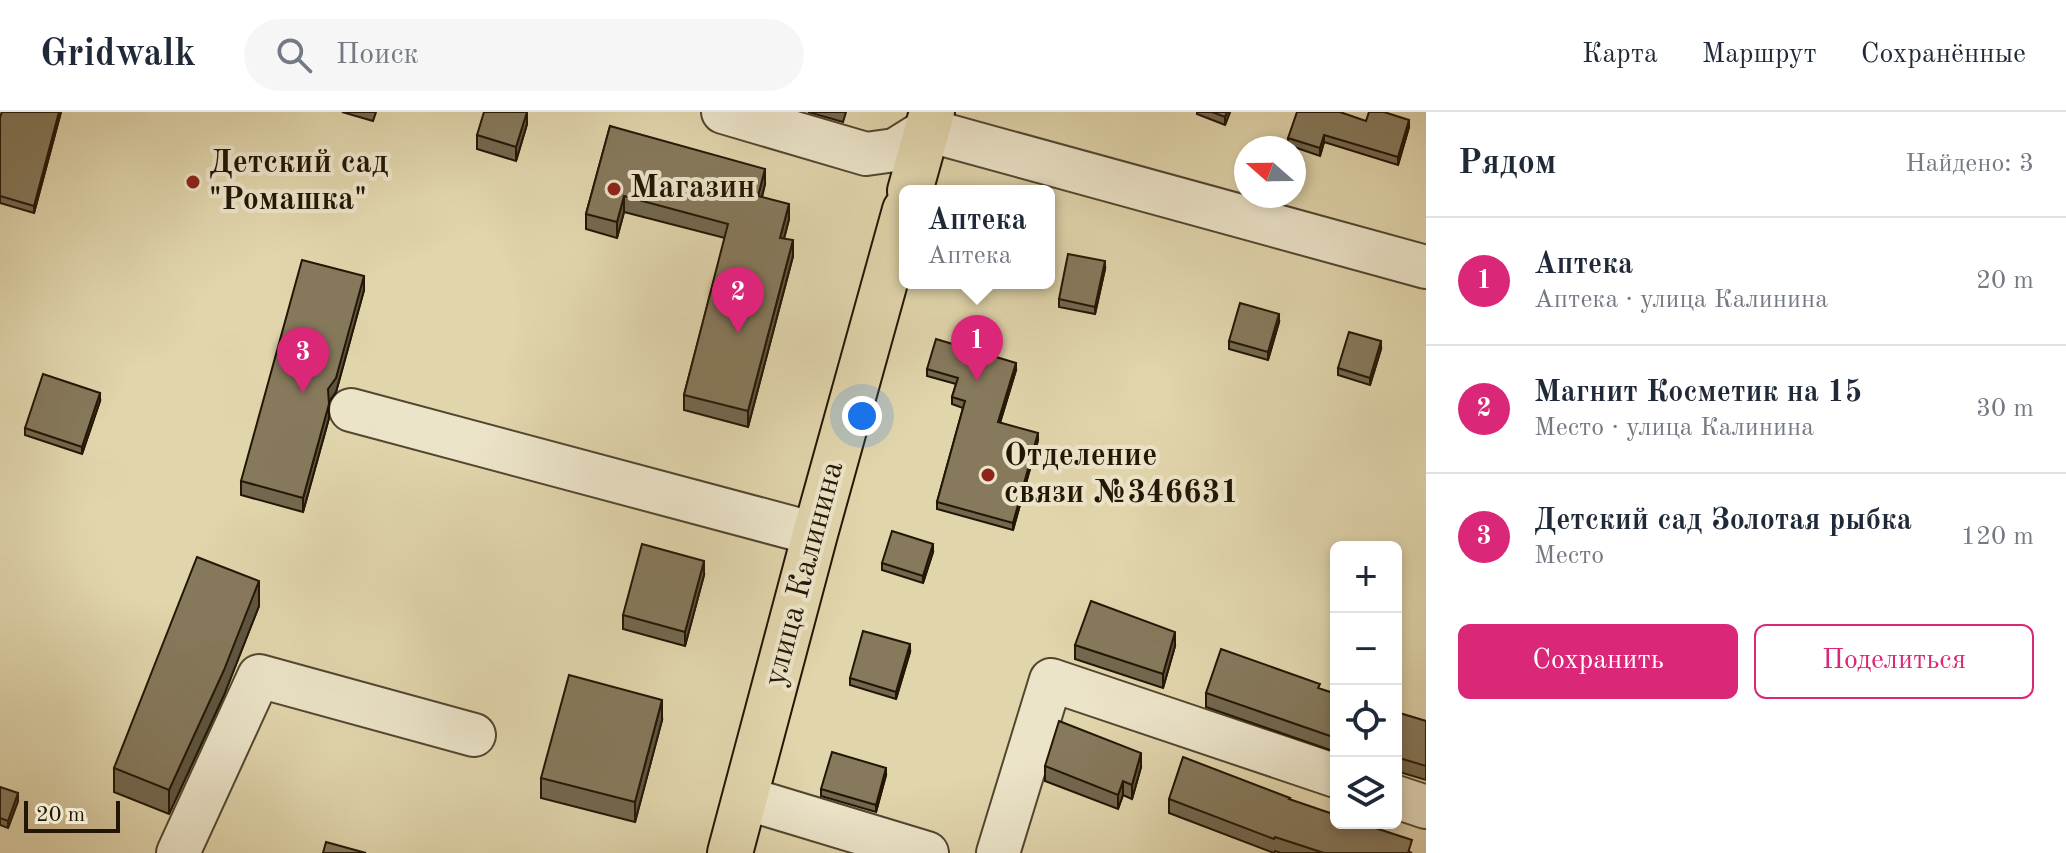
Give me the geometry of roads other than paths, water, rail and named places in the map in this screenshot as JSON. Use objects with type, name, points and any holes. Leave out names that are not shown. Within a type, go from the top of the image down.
[{"type":"main road","points":[[912,185],[930,121]]},
{"type":"main road","name":"улица Калинина","points":[[730,853],[899,232]]},
{"type":"street","points":[[723,112],[866,154],[895,150],[930,121],[1426,267]]},
{"type":"street","points":[[351,410],[815,534]]},
{"type":"street","points":[[178,853],[259,676],[474,735]]},
{"type":"street","points":[[998,853],[1051,680],[1330,774]]},
{"type":"street","points":[[745,798],[927,853]]},
{"type":"street","points":[[1402,799],[1426,807]]},
{"type":"place","name":"Детский сад \"Ромашка\"","points":[[193,182]]},
{"type":"place","name":"Магазин","points":[[614,189]]},
{"type":"place","name":"Магнит Косметик на 15","points":[[738,333]]},
{"type":"place","name":"Аптека","points":[[977,381]]},
{"type":"place","name":"Детский сад Золотая рыбка","points":[[303,393]]},
{"type":"place","name":"Отделение связи №346631","points":[[988,475]]}]
